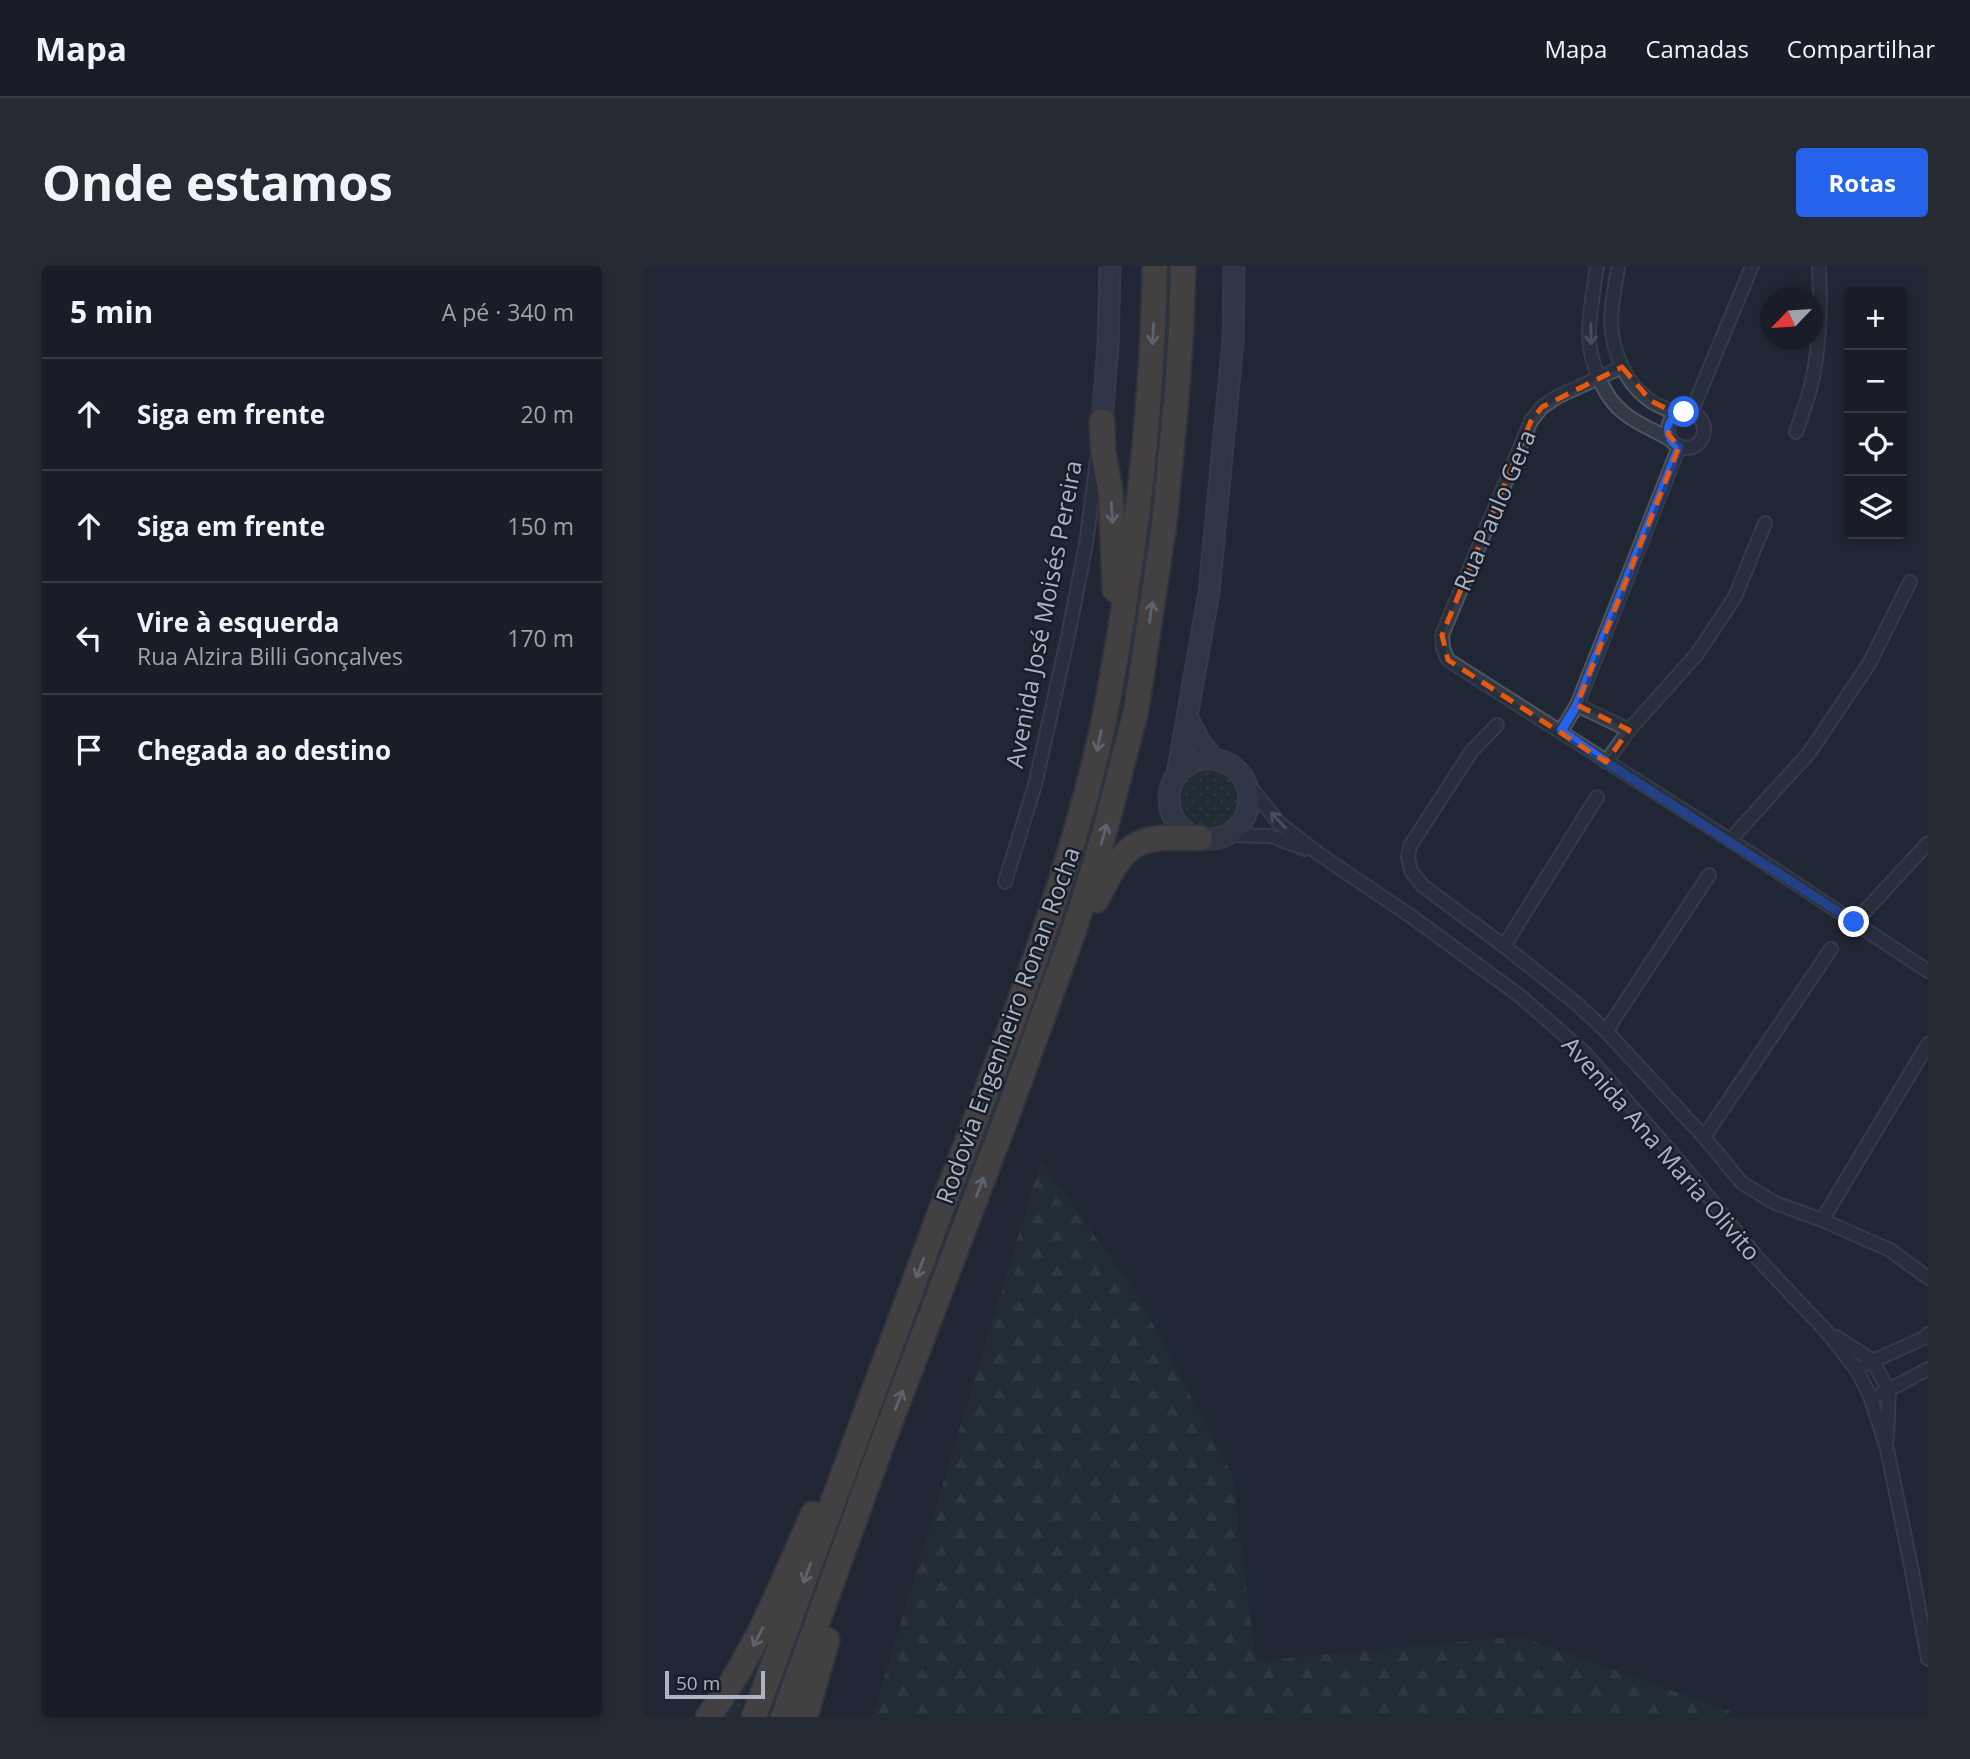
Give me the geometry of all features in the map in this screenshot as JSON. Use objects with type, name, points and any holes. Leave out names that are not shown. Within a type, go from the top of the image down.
[{"type":"highway","name":"Rodovia Engenheiro Ronan Rocha","points":[[754,1717],[1031,973],[1096,757],[1113,675],[1136,535],[1154,315],[1154,266]]},
{"type":"highway","name":"Rodovia Engenheiro Ronan Rocha","points":[[783,1717],[880,1449],[1008,1113],[1097,858],[1136,711],[1164,525],[1181,331],[1183,266]]},
{"type":"highway","points":[[1102,421],[1103,450],[1111,495],[1115,564],[1113,675]]},
{"type":"highway","points":[[1055,982],[1113,866],[1120,858],[1136,845],[1156,837],[1200,838]]},
{"type":"highway","points":[[708,1717],[739,1672],[765,1623],[905,1306]]},
{"type":"highway","points":[[805,1717],[880,1449]]},
{"type":"street","name":"Avenida José Moisés Pereira","points":[[1006,882],[1035,785],[1086,544],[1102,421],[1108,346],[1110,266]]},
{"type":"street","points":[[1177,774],[1199,759],[1213,758],[1236,768],[1249,791],[1250,804],[1238,828],[1214,839],[1187,833],[1171,812],[1169,799],[1171,785],[1177,774],[1209,593],[1233,341],[1234,266]]},
{"type":"street","points":[[1597,266],[1589,332],[1592,357],[1599,376],[1608,395],[1623,413],[1675,444],[1685,449],[1697,446],[1704,436],[1701,419],[1692,413],[1677,414],[1670,423],[1668,434],[1675,444]]},
{"type":"street","points":[[1618,266],[1611,320],[1613,341],[1622,367],[1630,382],[1651,401],[1677,414]]},
{"type":"street","points":[[1692,413],[1752,266]]},
{"type":"street","points":[[1796,432],[1810,392],[1815,366],[1820,316],[1819,266]]},
{"type":"street","name":"Rua Paulo Gera","points":[[1561,731],[1448,660],[1442,635],[1531,421],[1542,407],[1556,397],[1622,367]]},
{"type":"street","points":[[1675,444],[1577,705],[1561,731],[1928,971]]},
{"type":"street","points":[[1606,762],[1629,730],[1697,654],[1735,597],[1765,523]]},
{"type":"street","points":[[1730,840],[1809,752],[1869,664],[1910,582]]},
{"type":"street","points":[[1577,705],[1629,730]]},
{"type":"street","points":[[1187,717],[1200,742],[1213,758]]},
{"type":"street","name":"Avenida Ana Maria Olivito","points":[[1497,725],[1471,752],[1410,846],[1408,857],[1411,871],[1423,886],[1504,946],[1577,1004],[1606,1031],[1704,1137],[1741,1183],[1775,1203],[1890,1250],[1928,1278]]},
{"type":"street","name":"Avenida Ana Maria Olivito","points":[[1244,779],[1279,823],[1510,988],[1585,1053],[1690,1174],[1760,1261],[1826,1331],[1857,1370],[1870,1395],[1887,1449],[1928,1659]]},
{"type":"street","points":[[1504,946],[1597,797]]},
{"type":"street","name":"Avenida Ana Maria Olivito","points":[[1227,835],[1271,836],[1319,854]]},
{"type":"street","points":[[1854,922],[1928,843]]},
{"type":"street","points":[[1606,1031],[1709,875]]},
{"type":"street","points":[[1704,1137],[1831,949]]},
{"type":"street","points":[[1822,1220],[1928,1044]]},
{"type":"street","name":"Avenida Ana Maria Olivito","points":[[1826,1331],[1872,1360],[1889,1391],[1887,1449]]},
{"type":"street","points":[[1857,1370],[1872,1360],[1904,1348],[1928,1334]]},
{"type":"street","points":[[1870,1395],[1889,1391],[1928,1369]]},
{"type":"highlighted area","points":[[1622,367],[1651,401],[1677,414],[1668,434],[1679,447],[1577,705],[1629,730],[1606,762],[1448,660],[1442,635],[1531,421],[1542,407]]},
{"type":"green space","points":[[1163,266],[1175,266],[1168,399],[1131,687],[1076,898],[773,1717],[761,1717],[1087,818]]},
{"type":"green space","points":[[1210,769],[1233,778],[1242,801],[1233,824],[1210,833],[1187,824],[1178,801],[1187,778]]},
{"type":"green space","points":[[1041,1161],[1138,1296],[1232,1474],[1256,1661],[1520,1636],[1730,1711],[1727,1717],[872,1717]]},
{"type":"green space","points":[[754,1672],[738,1717],[718,1717],[748,1673]]},
{"type":"route","points":[[1684,412],[1677,414],[1670,423],[1668,434],[1679,447],[1577,705],[1561,731],[1854,922]]}]
